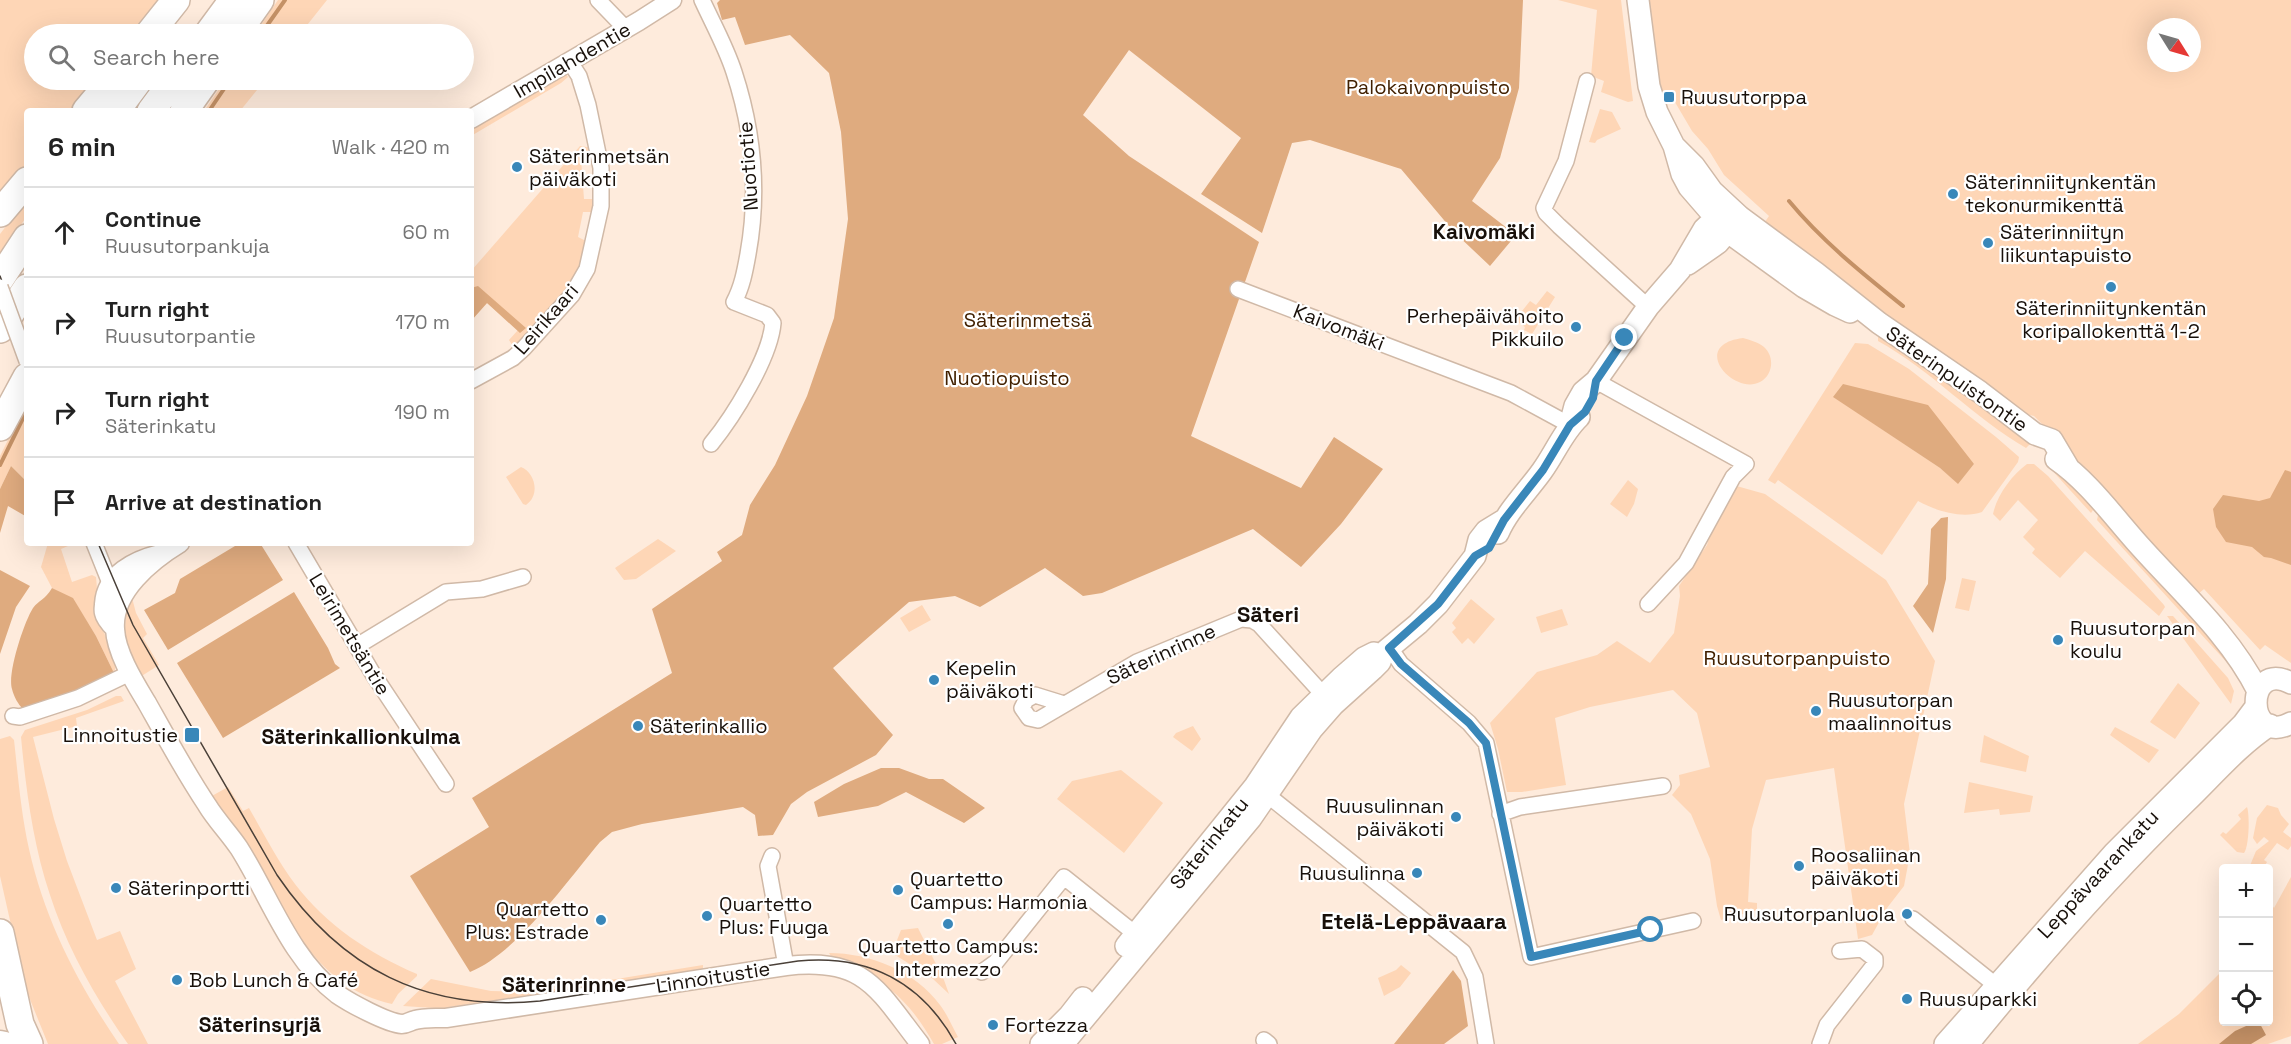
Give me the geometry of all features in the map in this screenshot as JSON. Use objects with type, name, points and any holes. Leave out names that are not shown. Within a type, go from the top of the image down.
[{"type":"highway","points":[[157,24],[176,0]]},
{"type":"highway","points":[[179,24],[196,0]]},
{"type":"highway","points":[[215,24],[233,0]]},
{"type":"highway","points":[[243,24],[260,0]]},
{"type":"highway","points":[[89,108],[104,90]]},
{"type":"highway","points":[[118,108],[132,90]]},
{"type":"highway","points":[[153,108],[167,90]]},
{"type":"highway","points":[[186,108],[199,90]]},
{"type":"highway","points":[[0,213],[24,185]]},
{"type":"highway","points":[[0,279],[24,242]]},
{"type":"highway","points":[[0,329],[24,293]]},
{"type":"highway","points":[[0,399],[24,360]]},
{"type":"highway","points":[[0,427],[24,383]]},
{"type":"highway","points":[[2,941],[20,1024],[29,1044]]},
{"type":"highway","points":[[2,941],[26,1020],[38,1044]]},
{"type":"highway","points":[[0,1043],[5,1044]]},
{"type":"main road","name":"Säterinpuistontie","points":[[1638,0],[1649,86],[1657,112],[1674,146],[1694,166],[1728,219],[1804,287],[1835,305],[1878,323],[1980,392],[2035,434],[2043,450],[2068,467],[2227,642],[2286,681]]},
{"type":"main road","name":"Säterinkatu","points":[[1041,1044],[1142,940],[1251,818],[1261,790],[1312,729],[1328,700],[1373,669],[1386,651],[1438,604],[1475,556],[1489,548],[1504,520],[1543,470],[1570,425],[1575,406],[1583,392],[1596,381],[1648,307],[1680,270],[1704,229],[1728,219]]},
{"type":"main road","name":"Säterinpuistontie","points":[[2227,642],[2257,699],[2260,718],[2285,724]]},
{"type":"main road","points":[[2257,699],[2268,681],[2286,681]]},
{"type":"main road","name":"Leppävaarankatu","points":[[1968,1044],[2002,990],[2114,853],[2243,724],[2257,699]]},
{"type":"main road","name":"Leppävaarankatu","points":[[1945,1044],[2002,990],[2248,741],[2285,724]]},
{"type":"main road","name":"Säterinkatu","points":[[1063,1044],[1142,940]]},
{"type":"street","points":[[598,0],[626,29]]},
{"type":"street","name":"Impilahdentie","points":[[474,117],[672,0]]},
{"type":"street","name":"Nuotiotie","points":[[702,0],[733,69],[745,112],[751,149],[754,185],[752,222],[742,282],[734,302],[767,315],[773,323],[760,364],[747,390],[727,425],[711,444]]},
{"type":"street","name":"Leirikaari","points":[[474,379],[513,358],[524,348],[572,295],[587,269],[601,206],[602,168],[588,105],[579,76],[570,62]]},
{"type":"street","points":[[1587,81],[1566,161],[1544,208],[1558,226],[1648,307]]},
{"type":"street","points":[[0,287],[24,352]]},
{"type":"street","name":"Kaivomäki","points":[[1238,289],[1511,393],[1570,425]]},
{"type":"street","points":[[1596,381],[1746,464],[1733,477],[1686,563],[1648,604]]},
{"type":"street","points":[[95,546],[119,603]]},
{"type":"street","name":"Linnoitustie","points":[[115,629],[119,603],[132,583],[164,553],[175,546]]},
{"type":"street","name":"Leirimetsäntie","points":[[298,546],[357,646],[446,784]]},
{"type":"street","name":"Linnoitustie","points":[[164,553],[138,561],[124,569],[110,584],[104,597],[104,614],[115,629],[130,673],[205,802],[240,850],[302,957],[321,980],[338,994],[383,1020],[405,1024],[416,1019],[446,1018],[786,966],[819,963],[844,968],[864,978],[879,991],[915,1041]]},
{"type":"street","points":[[357,646],[446,592],[482,589],[524,577]]},
{"type":"street","name":"Säterinrinne","points":[[1064,704],[1137,662],[1241,619],[1252,620],[1259,624],[1328,700]]},
{"type":"street","points":[[1386,651],[1482,736],[1486,743],[1531,957],[1694,921]]},
{"type":"street","points":[[14,716],[20,717],[78,698],[130,673]]},
{"type":"street","points":[[1500,814],[1520,807],[1663,786]]},
{"type":"street","points":[[1261,790],[1463,952],[1475,977],[1486,1044]]},
{"type":"street","points":[[772,856],[768,866],[786,966]]},
{"type":"street","points":[[982,972],[996,962],[1064,877],[1142,940]]},
{"type":"street","points":[[1913,919],[2002,990]]},
{"type":"street","points":[[1820,1044],[1827,1025],[1875,964],[1875,959],[1862,949],[1840,951]]},
{"type":"green space","points":[[0,0],[166,0],[148,24],[24,24],[24,90],[94,90],[79,108],[24,108],[24,171],[0,197]]},
{"type":"green space","points":[[278,0],[327,0],[308,24],[262,24]]},
{"type":"green space","name":"Säterinmetsä","points":[[720,0],[1523,0],[1519,88],[1500,158],[1472,201],[1516,235],[1490,266],[1454,232],[1401,169],[1310,140],[1292,143],[1262,233],[1201,194],[1241,138],[1129,50],[1083,115],[1129,156],[1259,242],[1191,436],[1301,488],[1334,437],[1383,469],[1341,524],[1301,567],[1253,529],[1102,593],[1083,596],[1045,568],[980,607],[955,596],[909,602],[833,668],[893,735],[876,755],[807,792],[791,804],[773,835],[758,836],[755,815],[743,807],[642,824],[612,832],[600,842],[523,933],[505,950],[470,972],[410,876],[489,827],[472,798],[672,673],[652,609],[722,561],[717,552],[742,535],[750,505],[775,465],[807,396],[834,318],[848,219],[841,132],[829,73],[790,35],[745,45],[735,17],[722,20],[717,3]]},
{"type":"green space","points":[[1558,0],[1621,0],[1633,101],[1628,102],[1601,92],[1604,81],[1591,76],[1597,10]]},
{"type":"green space","points":[[1647,0],[2291,0],[2291,663],[2265,645],[2260,650],[2204,589],[2198,594],[2164,564],[2059,441],[2034,416],[2021,413],[1762,226],[1769,216],[1724,175],[1708,149],[1692,131],[1669,92],[1663,94],[1657,76]]},
{"type":"green space","points":[[566,74],[568,77],[474,134],[474,124]]},
{"type":"green space","points":[[218,90],[257,90],[242,108],[206,108]]},
{"type":"green space","points":[[1600,109],[1612,112],[1621,129],[1595,143],[1589,142]]},
{"type":"green space","points":[[580,146],[593,148],[593,160],[581,159],[584,199],[595,199],[593,212],[583,212],[578,237],[588,242],[581,266],[562,296],[514,348],[509,340],[518,330],[487,303],[474,318],[474,268]]},
{"type":"green space","points":[[24,203],[24,220],[0,255],[0,234]]},
{"type":"green space","points":[[478,286],[526,328],[520,333],[487,303],[474,318],[474,287]]},
{"type":"green space","points":[[1547,291],[1555,297],[1532,334],[1524,330],[1525,327],[1515,320],[1530,301],[1536,305]]},
{"type":"green space","points":[[1878,332],[1980,402],[2031,443],[2026,448],[2007,436],[1916,366],[1878,341]]},
{"type":"green space","points":[[1743,338],[1762,345],[1770,356],[1770,370],[1760,382],[1750,384],[1739,382],[1721,368],[1717,359],[1719,350],[1727,342]]},
{"type":"green space","points":[[1855,343],[1868,344],[1909,369],[2019,457],[2018,462],[1982,512],[1966,515],[1949,513],[1918,501],[1882,555],[1778,480],[1775,484],[1768,480]],"holes":[[[1834,397],[1974,464],[1958,483],[1940,468]]]},
{"type":"green space","points":[[1843,384],[1928,405],[1974,464],[1958,484],[1940,468],[1833,397]]},
{"type":"green space","points":[[24,408],[24,479],[11,466],[0,489],[0,456]]},
{"type":"green space","points":[[2027,464],[2034,464],[2048,476],[2164,605],[2159,616],[2085,551],[2060,578],[2032,553],[2035,549],[2023,537],[2038,520],[2018,500],[2000,521],[1993,514],[2006,486]]},
{"type":"green space","points":[[2052,464],[2086,498],[2234,664],[2231,667],[2097,520],[2098,515],[2093,510],[2091,513],[2049,467]]},
{"type":"green space","points":[[11,466],[24,479],[24,515],[8,506],[0,533],[0,489]]},
{"type":"green space","points":[[521,467],[533,479],[535,491],[526,505],[523,504],[506,477]]},
{"type":"green space","points":[[2285,470],[2291,472],[2291,565],[2264,557],[2252,547],[2226,542],[2216,527],[2213,509],[2223,495],[2259,501],[2270,498]]},
{"type":"green space","points":[[1628,480],[1638,489],[1627,517],[1610,504]]},
{"type":"green space","name":"Ruusutorpanpuisto","points":[[1733,485],[1765,494],[1886,580],[1935,661],[1904,804],[1910,854],[1904,886],[1887,908],[1872,935],[1858,939],[1834,768],[1766,780],[1752,829],[1748,902],[1757,903],[1757,910],[1721,920],[1710,859],[1691,814],[1672,795],[1680,785],[1679,775],[1710,767],[1697,713],[1673,690],[1590,707],[1555,718],[1566,785],[1507,792],[1490,723],[1537,672],[1597,655],[1617,641],[1650,663],[1674,633],[1680,596],[1679,586],[1707,545],[1714,522]]},
{"type":"green space","points":[[1948,517],[1946,579],[1933,633],[1913,606],[1928,584],[1931,529],[1941,518]]},
{"type":"green space","points":[[658,539],[676,551],[636,579],[624,580],[615,568]]},
{"type":"green space","points":[[47,546],[68,546],[61,549],[72,582],[92,575],[96,577],[100,624],[117,661],[114,673],[96,636],[73,599],[52,588],[41,567]]},
{"type":"green space","points":[[235,546],[262,546],[283,580],[168,650],[144,610],[175,593],[180,579]]},
{"type":"green space","points":[[0,570],[30,586],[16,607],[0,654]]},
{"type":"green space","points":[[1962,578],[1976,581],[1969,611],[1955,608]]},
{"type":"green space","points":[[52,588],[73,598],[96,636],[114,673],[109,682],[23,709],[12,689],[14,660],[29,615]]},
{"type":"green space","points":[[294,592],[328,648],[335,664],[340,668],[223,738],[177,663]]},
{"type":"green space","points":[[131,594],[136,613],[147,634],[143,638],[159,665],[140,677],[122,628],[125,627],[126,611]]},
{"type":"green space","points":[[1471,599],[1495,619],[1474,644],[1468,638],[1462,644],[1452,632],[1456,628],[1452,623]]},
{"type":"green space","points":[[922,605],[931,620],[909,632],[900,618]]},
{"type":"green space","points":[[1562,609],[1568,625],[1541,633],[1536,617]]},
{"type":"green space","points":[[2167,616],[2173,616],[2228,678],[2234,691],[2231,704]]},
{"type":"green space","points":[[2178,683],[2200,703],[2175,739],[2150,722]]},
{"type":"green space","points":[[116,696],[121,696],[124,701],[76,718],[77,726],[33,737],[67,861],[97,940],[120,931],[136,969],[115,981],[148,1044],[128,1044],[94,991],[57,915],[35,837],[21,737],[25,730],[87,710]]},
{"type":"green space","points":[[1193,726],[1201,739],[1192,751],[1173,737],[1176,733]]},
{"type":"green space","points":[[2115,727],[2159,750],[2149,763],[2110,735]]},
{"type":"green space","points":[[1984,735],[2029,756],[2026,772],[1980,762]]},
{"type":"green space","points":[[10,736],[14,740],[29,849],[44,901],[77,975],[119,1044],[48,1044],[25,987],[0,876],[0,739]]},
{"type":"green space","points":[[881,768],[899,768],[929,779],[943,779],[985,808],[964,823],[906,792],[878,806],[818,817],[814,802],[844,784]]},
{"type":"green space","points":[[1121,770],[1163,803],[1124,853],[1057,799],[1072,781]]},
{"type":"green space","points":[[1969,782],[2033,796],[2030,812],[2000,815],[1999,809],[1964,813]]},
{"type":"green space","points":[[228,787],[243,811],[249,808],[288,875],[321,913],[366,948],[417,974],[392,1004],[362,994],[336,977],[296,932],[234,825],[210,797]]},
{"type":"green space","points":[[2267,805],[2278,808],[2289,824],[2283,832],[2291,838],[2291,846],[2288,850],[2277,843],[2264,860],[2267,862],[2266,864],[2251,864],[2256,851],[2269,841],[2264,837],[2257,844],[2253,838],[2257,818]]},
{"type":"green space","points":[[2247,807],[2249,823],[2246,850],[2244,853],[2237,852],[2220,835],[2223,832],[2226,834],[2241,819],[2238,815]]},
{"type":"green space","points":[[2291,877],[2291,1036],[2268,1044],[2138,1044],[2179,1014],[2219,974],[2219,1026],[2273,1026],[2273,906],[2274,908]]},
{"type":"green space","points":[[918,928],[949,994],[932,978],[892,953],[901,930]]},
{"type":"green space","points":[[829,953],[876,960],[905,974],[930,993],[947,1016],[958,1037],[942,1044],[934,1044],[924,1027],[892,990],[866,973],[832,958]]},
{"type":"green space","points":[[703,965],[703,970],[449,1007],[449,1009],[403,1006],[431,979],[491,991],[536,992]]},
{"type":"green space","points":[[1401,965],[1411,973],[1400,987],[1384,996],[1378,978],[1396,970]]},
{"type":"green space","points":[[1453,970],[1461,981],[1468,1026],[1444,1044],[1394,1044]]},
{"type":"shaded area","points":[[2246,1026],[2261,1026],[2266,1035],[2251,1044],[2219,1044],[2235,1031]]},
{"type":"waterway","points":[[268,24],[285,0]]},
{"type":"waterway","points":[[211,108],[223,90]]},
{"type":"waterway","points":[[1789,201],[1829,243],[1903,306]]},
{"type":"waterway","points":[[0,465],[24,416]]},
{"type":"tram line","points":[[0,276],[24,341]]},
{"type":"tram line","points":[[16,341],[24,364]]},
{"type":"tram line","points":[[99,546],[133,625],[277,875],[302,908],[329,936],[358,959],[389,977],[423,991],[459,999],[498,1003],[540,1001],[798,961],[847,962],[870,968],[910,989],[927,1004],[956,1044]]},
{"type":"place","name":"Ruusutorppa","points":[[1669,97]]},
{"type":"place","name":"Säterinmetsän päiväkoti","points":[[517,167]]},
{"type":"place","name":"Säterinniitynkentän tekonurmikenttä","points":[[1953,194]]},
{"type":"place","name":"Säterinniityn liikuntapuisto","points":[[1988,243]]},
{"type":"place","name":"Säterinniitynkentän koripallokenttä 1-2","points":[[2111,287]]},
{"type":"place","name":"Perhepäivähoito Pikkuilo","points":[[1576,327]]},
{"type":"place","name":"Ruusutorpan koulu","points":[[2058,640]]},
{"type":"place","name":"Kepelin päiväkoti","points":[[934,680]]},
{"type":"place","name":"Ruusutorpan maalinnoitus","points":[[1816,711]]},
{"type":"place","name":"Säterinkallio","points":[[638,726]]},
{"type":"place","name":"Linnoitustie","points":[[192,735]]},
{"type":"place","name":"Ruusulinnan päiväkoti","points":[[1456,817]]},
{"type":"place","name":"Roosaliinan päiväkoti","points":[[1799,866]]},
{"type":"place","name":"Ruusulinna","points":[[1417,873]]},
{"type":"place","name":"Säterinportti","points":[[116,888]]},
{"type":"place","name":"Quartetto Campus: Harmonia","points":[[898,890]]},
{"type":"place","name":"Ruusutorpanluola","points":[[1907,914]]},
{"type":"place","name":"Quartetto Plus: Fuuga","points":[[707,916]]},
{"type":"place","name":"Quartetto Plus: Estrade","points":[[601,920]]},
{"type":"place","name":"Quartetto Campus: Intermezzo","points":[[948,924]]},
{"type":"place","name":"Bob Lunch & Café","points":[[177,980]]},
{"type":"place","name":"Ruusuparkki","points":[[1907,999]]},
{"type":"place","name":"Fortezza","points":[[993,1025]]},
{"type":"district","name":"Kaivomäki","points":[[1484,231]]},
{"type":"district","name":"Säteri","points":[[1268,614]]},
{"type":"district","name":"Säterinkallionkulma","points":[[361,736]]},
{"type":"district","name":"Etelä-Leppävaara","points":[[1414,921]]},
{"type":"district","name":"Säterinrinne","points":[[564,984]]},
{"type":"district","name":"Säterinsyrjä","points":[[260,1024]]},
{"type":"route","points":[[1625,338],[1596,381],[1593,398],[1585,412],[1570,425],[1543,470],[1504,520],[1489,548],[1475,556],[1438,604],[1389,648],[1401,664],[1469,723],[1486,743],[1531,957],[1651,930]]},
{"type":"park label","name":"Palokaivonpuisto","points":[[1428,87]]},
{"type":"park label","name":"Nuotiopuisto","points":[[1007,378]]}]
